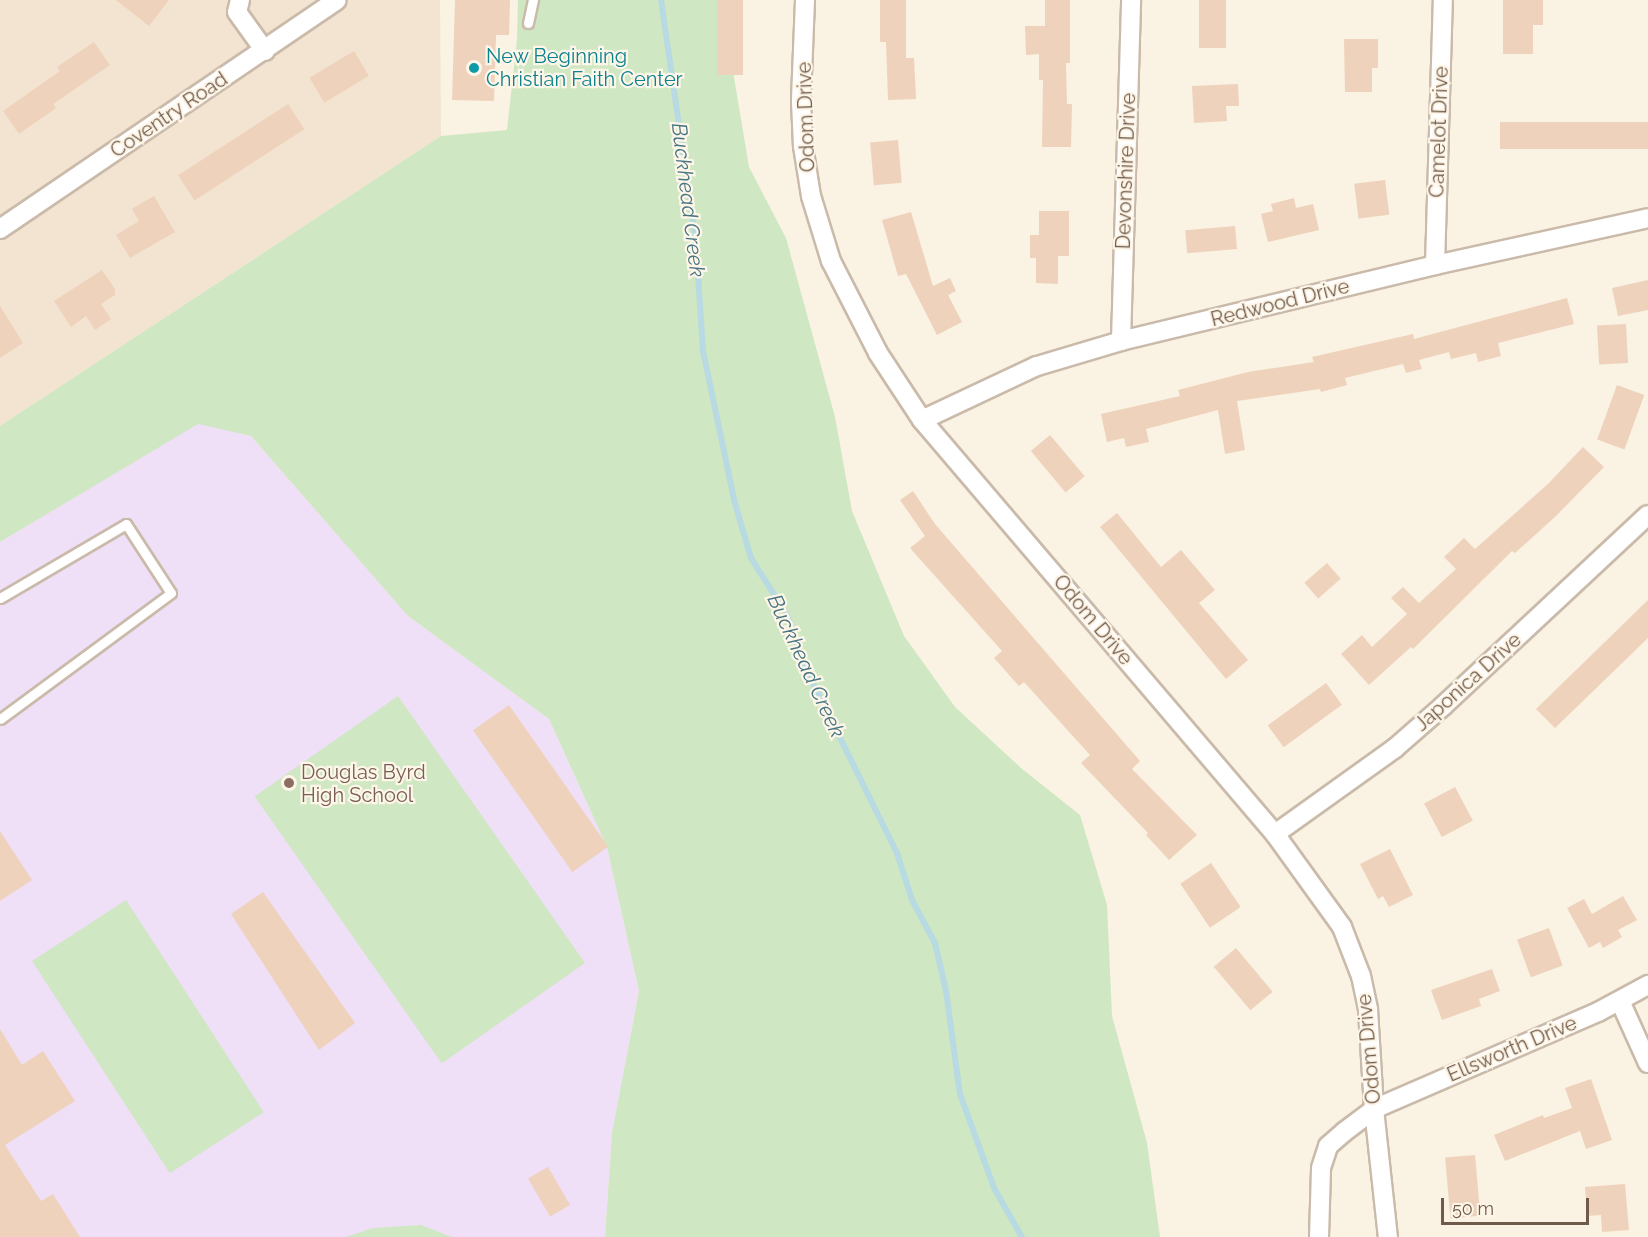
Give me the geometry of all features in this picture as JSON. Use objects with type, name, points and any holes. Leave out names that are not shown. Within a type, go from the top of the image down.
[{"type":"street","points":[[240,0],[237,12],[265,51]]},
{"type":"street","name":"Coventry Road","points":[[0,229],[337,0]]},
{"type":"street","name":"Odom Drive","points":[[805,0],[801,101],[803,146],[813,206],[831,261],[878,353],[922,420],[1275,834],[1333,911],[1350,944],[1368,1010],[1374,1109],[1388,1237]]},
{"type":"street","name":"Devonshire Drive","points":[[1121,341],[1131,0]]},
{"type":"street","name":"Camelot Drive","points":[[1435,265],[1443,0]]},
{"type":"street","name":"Redwood Drive","points":[[922,420],[1037,366],[1121,341],[1435,265],[1648,218]]},
{"type":"street","name":"Japonica Drive","points":[[1275,834],[1395,748],[1648,515]]},
{"type":"street","name":"Ellsworth Drive","points":[[1319,1237],[1321,1168],[1328,1146],[1374,1109],[1620,1001],[1648,985]]},
{"type":"street","points":[[1620,1001],[1648,1063]]},
{"type":"lane","points":[[528,23],[533,0]]},
{"type":"lane","points":[[0,598],[126,524],[171,593],[0,719]]},
{"type":"shaded area","points":[[0,0],[440,0],[441,136],[0,426]]},
{"type":"shaded area","name":"Douglas Byrd High School","points":[[198,423],[251,436],[408,616],[549,719],[607,847],[639,991],[612,1133],[605,1237],[0,1237],[0,542]]},
{"type":"green space","points":[[518,0],[721,0],[749,167],[786,238],[835,417],[852,511],[904,636],[955,707],[1021,768],[1080,815],[1107,905],[1112,1016],[1147,1143],[1160,1237],[605,1237],[612,1133],[639,991],[607,847],[549,719],[408,616],[251,436],[198,424],[0,542],[0,426],[441,136],[507,130],[517,39]]},
{"type":"green space","points":[[398,696],[585,963],[442,1063],[255,796]]},
{"type":"green space","points":[[126,900],[264,1112],[170,1173],[32,961]]},
{"type":"green space","points":[[421,1225],[452,1237],[346,1237],[373,1228]]},
{"type":"building","points":[[116,0],[169,0],[149,26]]},
{"type":"building","name":"New Beginning Christian Faith Center","points":[[455,0],[510,0],[509,35],[496,35],[494,101],[452,100]]},
{"type":"building","points":[[717,0],[743,0],[743,75],[717,75]]},
{"type":"building","points":[[880,0],[906,0],[906,58],[914,58],[916,99],[888,100],[886,42],[880,42]]},
{"type":"building","points":[[1045,0],[1070,0],[1070,63],[1066,63],[1067,104],[1072,104],[1071,147],[1042,147],[1043,80],[1039,80],[1039,54],[1026,55],[1025,26],[1045,26]]},
{"type":"building","points":[[1199,0],[1226,0],[1226,48],[1199,48]]},
{"type":"building","points":[[1503,0],[1543,0],[1543,25],[1533,25],[1533,54],[1503,54]]},
{"type":"building","points":[[1344,39],[1378,39],[1378,68],[1372,68],[1372,92],[1345,92]]},
{"type":"building","points":[[94,42],[110,65],[53,104],[56,108],[19,134],[3,111],[60,71],[57,67]]},
{"type":"building","points":[[354,51],[369,76],[324,103],[309,78]]},
{"type":"building","points":[[1238,84],[1239,106],[1226,106],[1227,121],[1194,123],[1192,86]]},
{"type":"building","points":[[288,104],[304,129],[194,201],[178,175]]},
{"type":"building","points":[[1500,122],[1648,122],[1648,149],[1500,149]]},
{"type":"building","points":[[898,140],[902,183],[874,185],[870,142]]},
{"type":"building","points":[[1385,180],[1389,215],[1358,219],[1354,184]]},
{"type":"building","points":[[154,196],[175,232],[130,258],[116,235],[139,221],[132,209]]},
{"type":"building","points":[[1294,198],[1296,208],[1313,204],[1319,230],[1268,242],[1261,214],[1273,211],[1271,204]]},
{"type":"building","points":[[1039,211],[1069,211],[1069,256],[1058,256],[1058,284],[1036,283],[1036,258],[1030,258],[1030,235],[1039,235]]},
{"type":"building","points":[[911,212],[933,286],[950,278],[956,291],[948,295],[962,322],[937,335],[906,274],[898,276],[882,220]]},
{"type":"building","points":[[1235,226],[1237,249],[1187,253],[1185,230]]},
{"type":"building","points":[[102,270],[115,289],[115,295],[101,304],[111,319],[95,330],[86,316],[71,327],[54,301]]},
{"type":"building","points":[[1648,280],[1648,310],[1618,316],[1612,288]]},
{"type":"building","points":[[1567,298],[1574,324],[1498,343],[1501,356],[1478,362],[1476,353],[1451,359],[1449,352],[1419,360],[1422,369],[1406,373],[1403,364],[1345,378],[1347,385],[1321,392],[1320,389],[1237,401],[1245,450],[1225,454],[1218,410],[1146,429],[1149,442],[1126,447],[1124,438],[1107,442],[1101,414],[1180,396],[1178,390],[1248,372],[1314,362],[1312,357],[1413,334],[1414,339]]},
{"type":"building","points":[[0,306],[23,343],[0,358]]},
{"type":"building","points":[[1626,324],[1628,363],[1599,364],[1597,326]]},
{"type":"building","points":[[1617,385],[1644,395],[1624,449],[1597,440]]},
{"type":"building","points":[[1050,435],[1085,476],[1066,492],[1031,451]]},
{"type":"building","points":[[1583,447],[1604,467],[1556,516],[1515,553],[1512,551],[1413,649],[1411,647],[1369,685],[1341,654],[1362,635],[1372,647],[1407,614],[1391,598],[1403,587],[1419,603],[1456,569],[1444,557],[1464,538],[1475,549],[1548,484]]},
{"type":"building","points":[[913,491],[935,524],[1140,761],[1132,769],[1197,835],[1169,860],[1146,835],[1148,833],[1081,763],[1090,755],[1024,682],[1019,686],[994,658],[1002,651],[910,548],[925,536],[900,500]]},
{"type":"building","points":[[1117,513],[1161,567],[1181,550],[1215,590],[1199,603],[1248,660],[1226,679],[1100,527]]},
{"type":"building","points":[[1327,563],[1341,579],[1318,599],[1304,583]]},
{"type":"building","points":[[1648,600],[1648,638],[1555,728],[1536,709]]},
{"type":"building","points":[[1326,683],[1342,705],[1284,747],[1268,725]]},
{"type":"building","points":[[509,705],[608,847],[572,872],[473,730]]},
{"type":"building","points":[[1455,787],[1473,821],[1442,837],[1424,803]]},
{"type":"building","points":[[0,831],[32,880],[0,901]]},
{"type":"building","points":[[1390,849],[1413,895],[1389,907],[1383,896],[1378,899],[1360,864]]},
{"type":"building","points":[[1211,863],[1241,907],[1210,928],[1180,884]]},
{"type":"building","points":[[263,892],[355,1023],[319,1050],[231,914]]},
{"type":"building","points":[[1623,896],[1637,920],[1618,930],[1622,937],[1603,948],[1600,942],[1589,948],[1567,908],[1584,899],[1592,914]]},
{"type":"building","points":[[1549,928],[1563,966],[1531,977],[1517,940]]},
{"type":"building","points":[[1236,948],[1273,992],[1250,1010],[1214,967]]},
{"type":"building","points":[[1492,969],[1500,991],[1479,999],[1481,1006],[1442,1020],[1431,990]]},
{"type":"building","points":[[0,1029],[22,1065],[43,1051],[75,1101],[5,1145],[41,1201],[53,1194],[80,1237],[0,1237]]},
{"type":"building","points":[[1591,1079],[1612,1140],[1586,1149],[1580,1131],[1505,1161],[1494,1135],[1543,1115],[1544,1118],[1572,1108],[1565,1088]]},
{"type":"building","points":[[1475,1155],[1480,1216],[1450,1218],[1445,1158]]},
{"type":"building","points":[[548,1167],[570,1205],[550,1217],[528,1178]]},
{"type":"building","points":[[1625,1184],[1629,1230],[1602,1232],[1601,1215],[1587,1216],[1585,1187]]},
{"type":"waterway","name":"Buckhead Creek","points":[[661,0],[696,243],[703,351],[734,500],[751,558],[787,615],[805,667],[897,853],[912,900],[935,943],[946,991],[960,1094],[994,1188],[1022,1237]]},
{"type":"place","name":"New Beginning Christian Faith Center","points":[[474,68]]},
{"type":"place","name":"Douglas Byrd High School","points":[[289,783]]}]
